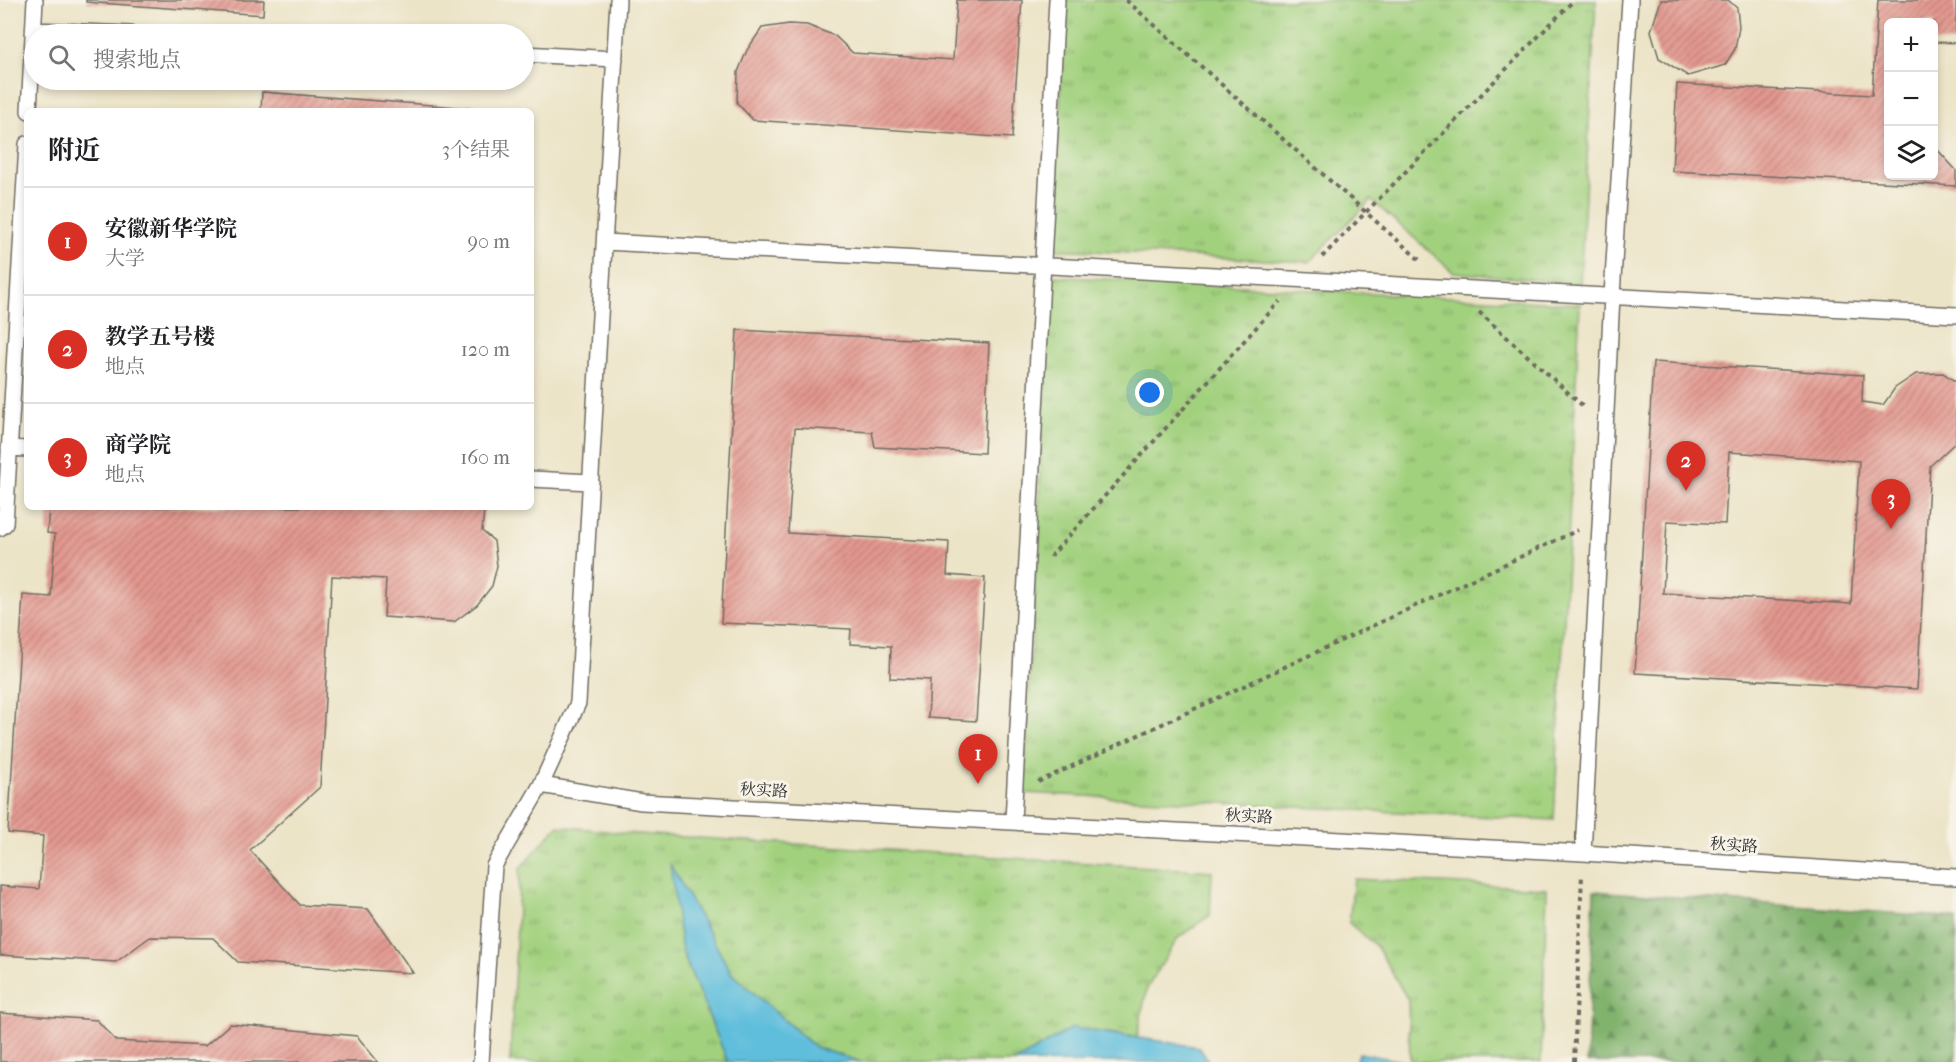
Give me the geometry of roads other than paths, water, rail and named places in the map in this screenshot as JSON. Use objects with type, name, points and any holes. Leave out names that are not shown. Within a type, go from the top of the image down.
[{"type":"lane","points":[[34,24],[36,0]]},
{"type":"lane","points":[[481,1062],[494,866],[541,785],[578,703],[618,0]]},
{"type":"lane","points":[[1013,821],[1057,0]]},
{"type":"lane","points":[[1583,853],[1630,0]]},
{"type":"lane","points":[[534,54],[615,58]]},
{"type":"lane","points":[[29,108],[30,90]]},
{"type":"lane","points":[[0,528],[5,524],[24,195]]},
{"type":"lane","points":[[605,242],[1956,315]]},
{"type":"lane","points":[[9,448],[24,449]]},
{"type":"lane","points":[[534,478],[591,482]]},
{"type":"lane","name":"秋实路","points":[[541,785],[642,802],[1583,853],[1956,877]]},
{"type":"water","points":[[670,864],[732,974],[815,1047],[861,1062],[728,1062],[682,951]]},
{"type":"water","points":[[1072,1028],[1199,1047],[1209,1062],[1015,1062]]},
{"type":"water","points":[[1359,1053],[1408,1062],[1356,1062]]},
{"type":"place","name":"教学五号楼","points":[[1686,491]]},
{"type":"place","name":"商学院","points":[[1891,529]]},
{"type":"place","name":"安徽新华学院","points":[[978,784]]}]
